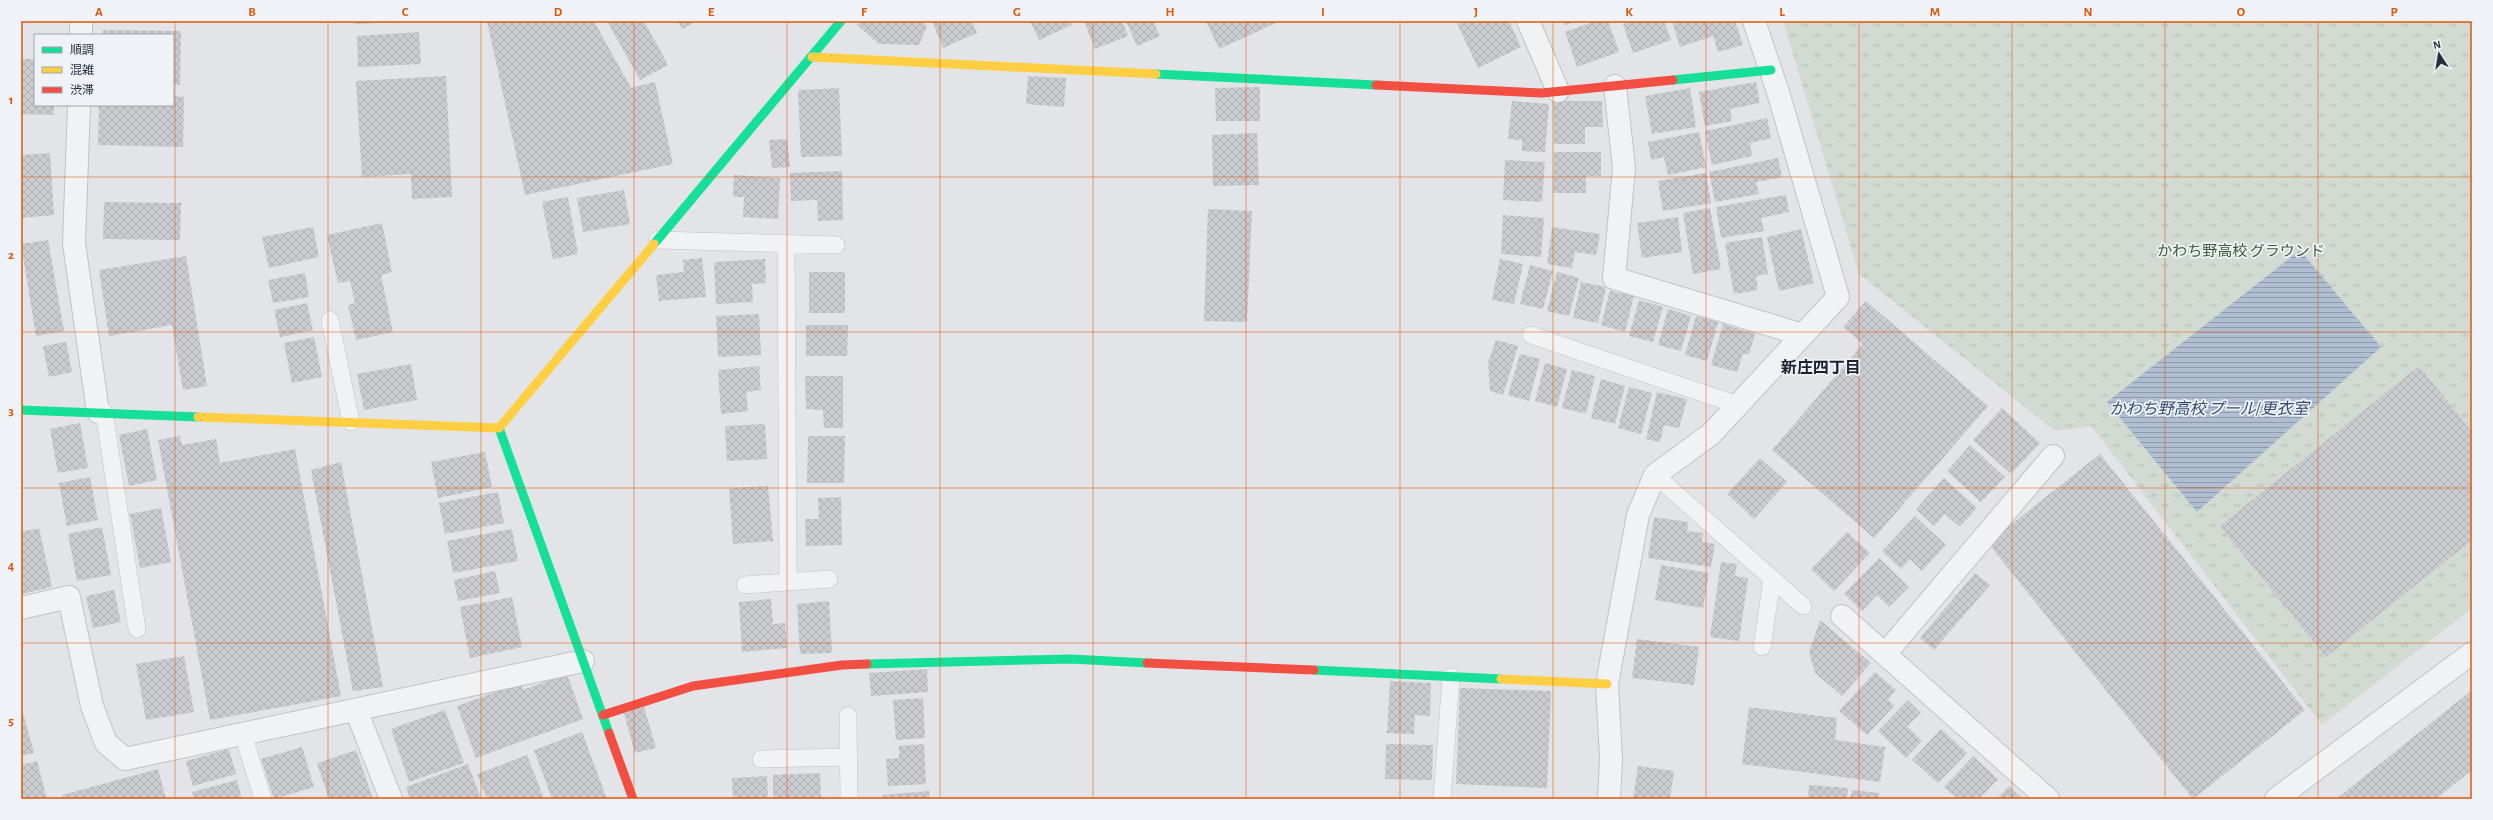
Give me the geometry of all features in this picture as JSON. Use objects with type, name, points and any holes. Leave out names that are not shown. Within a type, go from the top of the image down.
[{"type":"street","points":[[81,21],[81,34]]},
{"type":"street","points":[[499,428],[841,21]]},
{"type":"street","points":[[1528,21],[1558,91]]},
{"type":"street","points":[[1609,799],[1612,758],[1607,684],[1638,515],[1655,475],[1711,434],[1838,297],[1771,70],[1754,21]]},
{"type":"street","points":[[812,57],[1542,94],[1558,91],[1771,70]]},
{"type":"street","points":[[1615,86],[1624,168],[1614,278],[1803,335]]},
{"type":"street","points":[[78,106],[74,243],[101,412]]},
{"type":"street","points":[[21,410],[499,428]]},
{"type":"street","points":[[499,428],[633,799]]},
{"type":"street","points":[[1885,654],[2053,456]]},
{"type":"street","points":[[21,608],[69,597],[92,706],[106,743],[125,759],[583,661]]},
{"type":"street","points":[[1842,616],[2048,799]]},
{"type":"street","points":[[2276,799],[2472,653]]},
{"type":"street","points":[[603,715],[693,686],[842,665],[1071,659],[1607,684]]},
{"type":"street","points":[[356,710],[391,799]]},
{"type":"lane","points":[[658,240],[836,245]]},
{"type":"lane","points":[[786,243],[788,581]]},
{"type":"lane","points":[[330,320],[351,422]]},
{"type":"lane","points":[[1531,335],[1738,405]]},
{"type":"lane","points":[[101,412],[137,629]]},
{"type":"lane","points":[[1655,475],[1803,606]]},
{"type":"lane","points":[[745,584],[829,579]]},
{"type":"lane","points":[[1762,647],[1772,580]]},
{"type":"lane","points":[[1442,799],[1451,677]]},
{"type":"lane","points":[[848,716],[849,799]]},
{"type":"lane","points":[[243,734],[263,799]]},
{"type":"lane","points":[[761,759],[848,757]]},
{"type":"green space","name":"かわち野高校 グラウンド","points":[[1783,21],[2472,21],[2472,608],[2322,725],[2091,426],[2055,431],[1859,274]]},
{"type":"water","name":"かわち野高校 プール/更衣室","points":[[2300,250],[2381,347],[2197,512],[2107,402]]},
{"type":"building","points":[[354,21],[401,21],[401,22],[354,24]]},
{"type":"building","points":[[487,21],[594,21],[631,88],[655,82],[673,164],[525,195]]},
{"type":"building","points":[[607,21],[644,21],[668,65],[640,80]]},
{"type":"building","points":[[678,21],[697,21],[682,29]]},
{"type":"building","points":[[861,21],[922,21],[927,26],[919,45],[879,44],[857,25]]},
{"type":"building","points":[[932,21],[972,21],[977,33],[943,48]]},
{"type":"building","points":[[1030,21],[1070,21],[1072,25],[1039,40]]},
{"type":"building","points":[[1084,21],[1122,21],[1128,36],[1095,49]]},
{"type":"building","points":[[1126,21],[1153,21],[1160,36],[1137,46]]},
{"type":"building","points":[[1206,21],[1280,21],[1219,49]]},
{"type":"building","points":[[1456,21],[1509,21],[1521,47],[1478,68]]},
{"type":"building","points":[[1563,21],[1577,21],[1565,25]]},
{"type":"building","points":[[1596,21],[1608,21],[1619,52],[1577,67],[1565,32]]},
{"type":"building","points":[[1632,21],[1664,21],[1671,40],[1633,53],[1623,24]]},
{"type":"building","points":[[1672,21],[1735,21],[1743,45],[1718,52],[1713,36],[1680,47]]},
{"type":"building","points":[[103,30],[181,31],[180,85],[174,85],[174,34],[103,34]]},
{"type":"building","points":[[419,32],[421,64],[358,67],[357,36]]},
{"type":"building","points":[[21,59],[34,59],[34,106],[54,106],[54,115],[21,114]]},
{"type":"building","points":[[446,76],[452,197],[412,199],[411,174],[362,177],[356,81]]},
{"type":"building","points":[[1028,76],[1066,78],[1064,107],[1026,104]]},
{"type":"building","points":[[1756,82],[1760,103],[1730,109],[1732,121],[1705,126],[1699,92]]},
{"type":"building","points":[[1260,87],[1260,121],[1216,121],[1215,88]]},
{"type":"building","points":[[839,88],[842,156],[801,157],[798,90]]},
{"type":"building","points":[[1690,88],[1696,127],[1652,134],[1645,96]]},
{"type":"building","points":[[174,96],[184,97],[183,147],[98,145],[99,106],[174,106]]},
{"type":"building","points":[[1512,101],[1549,104],[1545,152],[1522,151],[1522,140],[1508,139]]},
{"type":"building","points":[[1553,101],[1602,101],[1603,127],[1585,127],[1585,144],[1554,144]]},
{"type":"building","points":[[1767,118],[1771,138],[1750,143],[1752,156],[1712,165],[1705,131]]},
{"type":"building","points":[[1699,132],[1706,167],[1668,175],[1664,157],[1651,160],[1648,142]]},
{"type":"building","points":[[1257,133],[1259,185],[1213,186],[1212,135]]},
{"type":"building","points":[[787,139],[790,167],[772,168],[769,140]]},
{"type":"building","points":[[1554,152],[1601,152],[1601,176],[1586,176],[1586,193],[1553,193]]},
{"type":"building","points":[[50,153],[54,215],[21,218],[21,155]]},
{"type":"building","points":[[1778,158],[1782,177],[1756,182],[1759,194],[1715,202],[1709,172]]},
{"type":"building","points":[[1505,160],[1545,162],[1542,202],[1503,200]]},
{"type":"building","points":[[842,171],[843,220],[818,221],[817,200],[791,201],[790,173]]},
{"type":"building","points":[[1706,173],[1711,203],[1663,211],[1658,181]]},
{"type":"building","points":[[734,175],[780,178],[778,219],[743,217],[744,197],[733,197]]},
{"type":"building","points":[[624,190],[630,224],[583,232],[577,198]]},
{"type":"building","points":[[1786,195],[1789,212],[1761,218],[1764,231],[1721,238],[1716,207]]},
{"type":"building","points":[[568,197],[578,254],[553,259],[542,202]]},
{"type":"building","points":[[104,202],[181,203],[180,240],[103,239]]},
{"type":"building","points":[[1710,208],[1721,269],[1693,274],[1683,213]]},
{"type":"building","points":[[1208,209],[1252,211],[1247,322],[1204,321]]},
{"type":"building","points":[[1503,215],[1544,218],[1541,257],[1501,254]]},
{"type":"building","points":[[1678,217],[1682,252],[1642,258],[1637,223]]},
{"type":"building","points":[[382,223],[392,272],[381,275],[393,332],[356,340],[348,305],[355,303],[350,281],[338,283],[327,235]]},
{"type":"building","points":[[313,227],[319,257],[269,268],[262,237]]},
{"type":"building","points":[[1552,227],[1600,234],[1596,255],[1575,252],[1572,268],[1547,264]]},
{"type":"building","points":[[1801,229],[1814,283],[1779,291],[1767,237]]},
{"type":"building","points":[[1762,237],[1768,274],[1756,276],[1758,290],[1734,294],[1725,243]]},
{"type":"building","points":[[48,240],[64,331],[36,336],[21,244]]},
{"type":"building","points":[[186,256],[207,386],[183,390],[172,325],[109,336],[99,270]]},
{"type":"building","points":[[702,258],[706,297],[659,301],[656,275],[684,272],[683,260]]},
{"type":"building","points":[[765,259],[766,283],[752,284],[753,302],[716,304],[714,262]]},
{"type":"building","points":[[1500,259],[1523,264],[1514,304],[1492,300]]},
{"type":"building","points":[[1530,265],[1553,271],[1543,309],[1520,304]]},
{"type":"building","points":[[809,272],[845,272],[845,313],[809,313]]},
{"type":"building","points":[[1557,272],[1579,278],[1569,316],[1547,311]]},
{"type":"building","points":[[305,273],[309,297],[273,303],[268,280]]},
{"type":"building","points":[[1581,282],[1606,287],[1598,323],[1573,318]]},
{"type":"building","points":[[1610,291],[1634,296],[1625,332],[1601,325]]},
{"type":"building","points":[[1639,300],[1663,307],[1653,342],[1629,336]]},
{"type":"building","points":[[1866,301],[1988,406],[1874,538],[1772,450],[1863,344],[1843,327]]},
{"type":"building","points":[[307,303],[313,330],[280,337],[274,310]]},
{"type":"building","points":[[1668,309],[1691,316],[1681,351],[1658,345]]},
{"type":"building","points":[[759,314],[761,355],[718,357],[716,316]]},
{"type":"building","points":[[1696,316],[1718,322],[1707,361],[1685,355]]},
{"type":"building","points":[[1723,324],[1755,334],[1749,355],[1743,353],[1737,372],[1711,365]]},
{"type":"building","points":[[806,325],[848,325],[847,356],[806,356]]},
{"type":"building","points":[[314,337],[322,377],[292,383],[284,343]]},
{"type":"building","points":[[1496,340],[1518,346],[1503,395],[1490,391],[1488,363]]},
{"type":"building","points":[[66,342],[72,372],[49,377],[43,346]]},
{"type":"building","points":[[1520,354],[1540,359],[1529,401],[1508,395]]},
{"type":"building","points":[[1545,363],[1567,369],[1557,407],[1535,401]]},
{"type":"building","points":[[411,364],[417,400],[364,410],[357,374]]},
{"type":"building","points":[[759,366],[761,390],[746,392],[748,411],[721,414],[718,370]]},
{"type":"building","points":[[2419,366],[2472,432],[2472,540],[2326,657],[2220,526]]},
{"type":"building","points":[[1572,370],[1595,376],[1586,414],[1562,408]]},
{"type":"building","points":[[805,376],[843,376],[843,428],[824,428],[823,410],[806,409]]},
{"type":"building","points":[[1601,379],[1625,386],[1615,424],[1591,418]]},
{"type":"building","points":[[1629,387],[1652,393],[1641,434],[1618,428]]},
{"type":"building","points":[[1657,392],[1687,399],[1679,428],[1664,425],[1660,442],[1646,439]]},
{"type":"building","points":[[2002,408],[2040,443],[2011,474],[1973,440]]},
{"type":"building","points":[[80,423],[88,468],[58,473],[50,429]]},
{"type":"building","points":[[765,424],[767,459],[727,461],[725,426]]},
{"type":"building","points":[[147,429],[157,480],[129,486],[119,435]]},
{"type":"building","points":[[180,436],[182,445],[216,439],[220,463],[295,449],[341,696],[210,720],[158,440]]},
{"type":"building","points":[[808,436],[845,436],[844,483],[807,483]]},
{"type":"building","points":[[1970,445],[2005,477],[1981,502],[1947,471]]},
{"type":"building","points":[[485,452],[492,487],[438,498],[431,462]]},
{"type":"building","points":[[2100,454],[2305,710],[2193,799],[1988,543]]},
{"type":"building","points":[[1760,458],[1787,482],[1754,519],[1727,494]]},
{"type":"building","points":[[341,462],[383,687],[353,691],[311,470]]},
{"type":"building","points":[[90,477],[98,520],[67,526],[59,483]]},
{"type":"building","points":[[1944,478],[1977,508],[1960,527],[1945,514],[1934,526],[1916,509]]},
{"type":"building","points":[[768,486],[773,541],[733,544],[729,488]]},
{"type":"building","points":[[498,492],[504,523],[445,534],[439,503]]},
{"type":"building","points":[[841,497],[842,545],[806,546],[805,519],[819,519],[818,498]]},
{"type":"building","points":[[161,508],[171,562],[140,568],[130,514]]},
{"type":"building","points":[[1915,516],[1946,545],[1922,571],[1910,559],[1901,569],[1882,551]]},
{"type":"building","points":[[1654,517],[1688,522],[1687,531],[1703,533],[1702,542],[1715,544],[1711,567],[1648,558]]},
{"type":"building","points":[[102,527],[111,575],[77,581],[68,534]]},
{"type":"building","points":[[39,528],[52,587],[21,594],[21,532]]},
{"type":"building","points":[[512,529],[518,561],[453,573],[447,541]]},
{"type":"building","points":[[1847,532],[1870,553],[1834,591],[1811,569]]},
{"type":"building","points":[[1879,558],[1909,587],[1889,607],[1877,595],[1862,611],[1844,594]]},
{"type":"building","points":[[1721,562],[1737,564],[1735,576],[1748,578],[1739,641],[1710,637]]},
{"type":"building","points":[[1661,565],[1709,573],[1703,608],[1655,600]]},
{"type":"building","points":[[495,571],[500,593],[458,601],[454,580]]},
{"type":"building","points":[[1975,573],[1990,585],[1934,650],[1920,638]]},
{"type":"building","points":[[114,590],[121,622],[93,628],[86,596]]},
{"type":"building","points":[[512,597],[522,647],[470,658],[460,607]]},
{"type":"building","points":[[771,599],[773,624],[785,623],[787,648],[742,652],[739,602]]},
{"type":"building","points":[[829,601],[832,653],[800,654],[797,604]]},
{"type":"building","points":[[1820,620],[1871,663],[1842,696],[1815,673],[1809,652]]},
{"type":"building","points":[[1637,639],[1699,647],[1694,685],[1632,678]]},
{"type":"building","points":[[184,656],[194,712],[146,720],[136,664]]},
{"type":"building","points":[[927,669],[928,692],[871,696],[869,673]]},
{"type":"building","points":[[1875,672],[1896,690],[1888,699],[1894,706],[1867,735],[1839,711]]},
{"type":"building","points":[[567,674],[583,719],[476,758],[457,706],[521,683],[523,690]]},
{"type":"building","points":[[1390,681],[1431,683],[1430,716],[1415,715],[1414,734],[1387,733]]},
{"type":"building","points":[[1460,688],[1551,691],[1547,788],[1456,784]]},
{"type":"building","points":[[2472,690],[2472,770],[2436,799],[2336,799]]},
{"type":"building","points":[[923,698],[925,738],[896,740],[893,700]]},
{"type":"building","points":[[1908,700],[1921,713],[1907,726],[1922,741],[1906,758],[1878,731]]},
{"type":"building","points":[[644,707],[656,748],[635,753],[624,713]]},
{"type":"building","points":[[1749,707],[1837,718],[1835,740],[1885,747],[1880,782],[1742,764]]},
{"type":"building","points":[[445,710],[464,763],[409,782],[391,729]]},
{"type":"building","points":[[23,713],[34,753],[21,756],[21,714]]},
{"type":"building","points":[[1941,729],[1967,753],[1938,783],[1912,760]]},
{"type":"building","points":[[582,732],[607,799],[552,799],[534,750]]},
{"type":"building","points":[[924,744],[926,784],[888,786],[886,759],[899,758],[899,746]]},
{"type":"building","points":[[1386,744],[1433,745],[1432,780],[1385,779]]},
{"type":"building","points":[[302,747],[314,787],[274,799],[261,759]]},
{"type":"building","points":[[229,749],[236,774],[193,786],[186,761]]},
{"type":"building","points":[[356,750],[373,799],[329,799],[317,763]]},
{"type":"building","points":[[527,755],[544,799],[487,799],[477,774]]},
{"type":"building","points":[[1973,756],[1998,779],[1979,799],[1958,799],[1944,787]]},
{"type":"building","points":[[37,761],[47,799],[21,799],[21,765]]},
{"type":"building","points":[[468,764],[481,799],[410,799],[406,787]]},
{"type":"building","points":[[1638,766],[1674,771],[1670,799],[1633,799]]},
{"type":"building","points":[[158,769],[166,799],[63,799],[62,795]]},
{"type":"building","points":[[820,773],[821,798],[773,799],[773,775]]},
{"type":"building","points":[[767,776],[768,799],[733,799],[732,778]]},
{"type":"building","points":[[237,780],[242,799],[194,799],[192,792]]},
{"type":"building","points":[[1809,785],[1848,788],[1847,799],[1808,799]]},
{"type":"building","points":[[2009,786],[2023,799],[1997,799]]},
{"type":"building","points":[[1852,790],[1879,793],[1879,799],[1850,799]]},
{"type":"building","points":[[929,791],[930,799],[884,799],[883,795]]},
{"type":"building","points":[[1457,797],[1483,798],[1483,799],[1457,799]]},
{"type":"traffic: fast","points":[[654,244],[841,21]]},
{"type":"traffic: fast","points":[[1673,80],[1771,70]]},
{"type":"traffic: fast","points":[[1156,74],[1376,85]]},
{"type":"traffic: fast","points":[[21,410],[198,417]]},
{"type":"traffic: fast","points":[[499,428],[609,733]]},
{"type":"traffic: fast","points":[[867,664],[1071,659],[1147,663]]},
{"type":"traffic: fast","points":[[1314,670],[1501,679]]},
{"type":"traffic: slow","points":[[812,57],[1156,74]]},
{"type":"traffic: slow","points":[[499,428],[654,244]]},
{"type":"traffic: slow","points":[[198,417],[499,428]]},
{"type":"traffic: slow","points":[[1501,679],[1607,684]]},
{"type":"traffic: jam","points":[[1376,85],[1542,93],[1673,80]]},
{"type":"traffic: jam","points":[[1147,663],[1314,670]]},
{"type":"traffic: jam","points":[[603,715],[693,686],[842,665],[867,664]]},
{"type":"traffic: jam","points":[[609,733],[633,799]]},
{"type":"district","name":"新庄四丁目","points":[[1821,368]]}]
